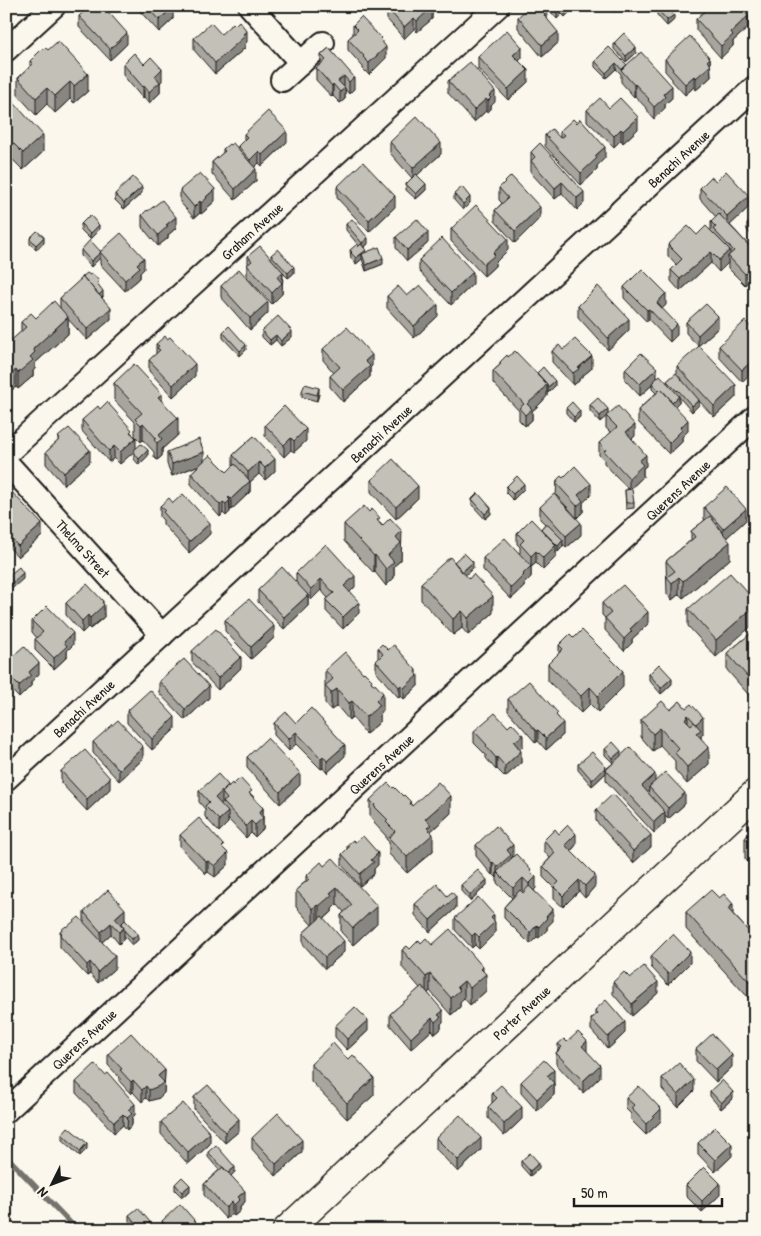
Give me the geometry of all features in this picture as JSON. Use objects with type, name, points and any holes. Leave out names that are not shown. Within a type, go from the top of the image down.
[{"type":"main road","name":"Porter Avenue","points":[[287,1230],[755,794]]},
{"type":"street","points":[[6,50],[54,6]]},
{"type":"street","points":[[250,6],[301,63]]},
{"type":"street","name":"Graham Avenue","points":[[6,454],[498,6]]},
{"type":"street","points":[[282,80],[323,43]]},
{"type":"street","name":"Benachi Avenue","points":[[6,779],[755,87]]},
{"type":"street","name":"Querens Avenue","points":[[6,1110],[755,417]]},
{"type":"street","name":"Thelma Street","points":[[6,462],[162,635]]},
{"type":"building","points":[[90,6],[103,6],[127,33],[110,49],[79,16]]},
{"type":"building","points":[[146,6],[172,6],[173,7],[159,20]]},
{"type":"building","points":[[388,6],[432,7],[417,21],[414,18],[404,27],[387,8]]},
{"type":"building","points":[[530,6],[536,6],[539,9],[543,6],[547,12],[544,15],[558,32],[542,45],[518,17]]},
{"type":"building","points":[[660,6],[666,6],[674,15],[667,20],[657,9]]},
{"type":"building","points":[[710,6],[739,6],[748,16],[731,32],[733,35],[721,46],[696,19]]},
{"type":"building","points":[[361,17],[382,39],[386,47],[369,63],[348,39],[358,30],[353,25]]},
{"type":"building","points":[[239,21],[247,31],[243,34],[245,36],[215,63],[194,38],[211,23],[221,34],[233,23],[235,25]]},
{"type":"building","points":[[507,30],[522,47],[513,55],[528,70],[508,89],[478,57]]},
{"type":"building","points":[[624,33],[636,47],[626,56],[614,43]]},
{"type":"building","points":[[690,36],[710,58],[707,61],[711,65],[696,78],[694,76],[685,84],[665,59]]},
{"type":"building","points":[[58,41],[88,74],[74,86],[70,82],[55,96],[47,88],[36,98],[18,78],[33,64],[30,61],[43,48],[48,50]]},
{"type":"building","points":[[609,47],[627,65],[622,70],[616,63],[606,73],[595,61]]},
{"type":"building","points":[[329,48],[354,77],[349,82],[344,76],[338,81],[345,88],[340,92],[316,68],[326,60],[321,55]]},
{"type":"building","points":[[641,52],[672,86],[663,94],[665,97],[654,107],[649,99],[621,70]]},
{"type":"building","points":[[134,53],[144,64],[151,57],[162,69],[155,76],[160,82],[149,92],[123,64]]},
{"type":"building","points":[[470,62],[495,91],[489,96],[491,98],[488,101],[486,99],[474,110],[448,81]]},
{"type":"building","points":[[6,94],[43,135],[23,153],[6,136]]},
{"type":"building","points":[[600,98],[609,108],[620,98],[638,117],[623,131],[621,129],[614,136],[587,110]]},
{"type":"building","points":[[268,111],[287,131],[262,155],[259,151],[250,160],[238,146],[247,137],[244,134]]},
{"type":"building","points":[[417,116],[441,143],[413,168],[390,142]]},
{"type":"building","points":[[573,119],[577,123],[580,119],[605,147],[595,156],[597,158],[581,173],[545,135],[552,129],[560,138],[564,135],[560,131]]},
{"type":"building","points":[[233,143],[256,169],[235,189],[212,162],[225,151],[223,149]]},
{"type":"building","points":[[540,143],[584,192],[577,198],[562,182],[555,188],[531,161],[535,157],[531,152]]},
{"type":"building","points":[[363,162],[395,196],[369,220],[337,187]]},
{"type":"building","points":[[726,171],[749,196],[727,216],[700,188],[711,177],[716,181]]},
{"type":"building","points":[[200,173],[215,189],[207,198],[201,203],[200,201],[194,207],[180,190]]},
{"type":"building","points":[[416,174],[426,184],[416,194],[406,184]]},
{"type":"building","points":[[511,176],[540,207],[515,231],[495,210],[508,198],[499,188]]},
{"type":"building","points":[[133,177],[142,187],[124,203],[115,194]]},
{"type":"building","points":[[462,187],[470,197],[463,204],[454,194]]},
{"type":"building","points":[[162,200],[176,217],[158,235],[142,215]]},
{"type":"building","points":[[476,205],[508,239],[493,253],[495,255],[484,264],[451,229]]},
{"type":"building","points":[[719,214],[755,252],[755,264],[745,274],[728,256],[734,251],[713,229],[716,227],[711,222]]},
{"type":"building","points":[[90,215],[99,225],[90,234],[81,224]]},
{"type":"building","points":[[754,218],[755,231],[754,232],[747,224]]},
{"type":"building","points":[[352,219],[368,238],[362,243],[346,224]]},
{"type":"building","points":[[417,219],[428,232],[407,250],[396,237]]},
{"type":"building","points":[[688,226],[697,235],[706,226],[730,250],[719,260],[711,252],[680,279],[671,270],[682,259],[668,245]]},
{"type":"building","points":[[37,231],[44,237],[36,245],[30,238]]},
{"type":"building","points":[[121,233],[144,258],[137,264],[140,267],[125,280],[100,252]]},
{"type":"building","points":[[442,238],[473,272],[451,293],[419,260]]},
{"type":"building","points":[[90,240],[101,252],[91,261],[81,250]]},
{"type":"building","points":[[361,244],[366,250],[356,258],[350,250],[356,245],[358,247]]},
{"type":"building","points":[[260,246],[283,272],[277,277],[282,283],[272,293],[247,265],[252,261],[248,256]]},
{"type":"building","points":[[379,247],[383,258],[366,265],[362,254]]},
{"type":"building","points":[[278,249],[294,267],[288,273],[271,255]]},
{"type":"building","points":[[239,269],[268,302],[250,318],[221,286]]},
{"type":"building","points":[[642,269],[666,293],[657,303],[677,324],[670,331],[624,287]]},
{"type":"building","points":[[87,273],[90,275],[92,273],[99,281],[97,283],[103,291],[99,295],[82,277]]},
{"type":"building","points":[[83,277],[111,308],[87,329],[60,298]]},
{"type":"building","points":[[420,285],[438,305],[414,326],[387,296],[398,286],[407,296]]},
{"type":"building","points":[[598,286],[629,319],[608,338],[578,306]]},
{"type":"building","points":[[6,298],[10,302],[6,306]]},
{"type":"building","points":[[54,301],[68,317],[33,349],[35,352],[30,357],[33,360],[18,373],[16,370],[10,375],[6,370],[6,345],[26,327],[21,322],[31,313],[36,318]]},
{"type":"building","points":[[706,304],[718,316],[698,335],[686,322]]},
{"type":"building","points":[[278,316],[292,331],[281,341],[276,335],[270,340],[262,331]]},
{"type":"building","points":[[745,321],[755,331],[755,362],[750,363],[742,370],[719,346]]},
{"type":"building","points":[[229,326],[246,345],[240,351],[223,332]]},
{"type":"building","points":[[347,327],[372,355],[365,361],[370,366],[343,390],[330,376],[340,367],[323,349]]},
{"type":"building","points":[[165,336],[167,339],[170,337],[195,364],[173,385],[149,360],[160,350],[156,344]]},
{"type":"building","points":[[575,339],[592,356],[573,373],[552,351],[559,345],[563,350]]},
{"type":"building","points":[[699,346],[736,385],[714,406],[677,366]]},
{"type":"building","points":[[515,351],[547,384],[527,404],[532,409],[525,415],[519,408],[524,404],[493,371],[507,355],[508,357]]},
{"type":"building","points":[[641,353],[657,368],[640,384],[625,369]]},
{"type":"building","points":[[134,364],[162,394],[158,397],[178,418],[159,435],[162,439],[157,443],[154,440],[156,438],[143,423],[141,425],[135,419],[142,413],[114,383]]},
{"type":"building","points":[[543,367],[555,381],[548,387],[537,373]]},
{"type":"building","points":[[676,373],[699,400],[692,406],[667,381]]},
{"type":"building","points":[[660,375],[679,396],[672,403],[661,389],[659,391],[652,383]]},
{"type":"building","points":[[305,384],[319,388],[317,395],[302,391]]},
{"type":"building","points":[[661,389],[688,420],[680,428],[682,430],[669,443],[638,410]]},
{"type":"building","points":[[598,398],[608,409],[600,416],[590,405]]},
{"type":"building","points":[[107,402],[132,430],[130,432],[136,438],[120,452],[114,446],[109,451],[82,420],[98,406],[100,409]]},
{"type":"building","points":[[572,402],[580,411],[574,417],[566,408]]},
{"type":"building","points":[[284,406],[306,429],[294,441],[291,438],[284,445],[265,425]]},
{"type":"building","points":[[618,406],[635,425],[626,432],[646,455],[639,461],[643,465],[629,478],[599,443],[617,427],[606,416]]},
{"type":"building","points":[[69,428],[90,450],[64,473],[46,452],[60,439],[58,437]]},
{"type":"building","points":[[254,436],[275,459],[265,468],[259,462],[248,472],[233,455]]},
{"type":"building","points":[[199,439],[204,452],[172,464],[167,452]]},
{"type":"building","points":[[141,444],[148,450],[139,459],[134,450]]},
{"type":"building","points":[[210,455],[227,472],[235,464],[250,481],[231,499],[229,497],[230,500],[226,504],[223,502],[220,505],[191,473]]},
{"type":"building","points":[[393,459],[418,486],[396,507],[371,480]]},
{"type":"building","points":[[575,466],[591,484],[578,495],[583,501],[577,506],[556,483],[561,476],[563,478]]},
{"type":"building","points":[[517,476],[524,484],[513,494],[506,487]]},
{"type":"building","points":[[727,487],[746,509],[723,529],[704,507]]},
{"type":"building","points":[[8,488],[42,524],[18,546],[6,533],[6,490]]},
{"type":"building","points":[[632,489],[634,503],[626,503],[625,490]]},
{"type":"building","points":[[478,493],[491,508],[485,514],[472,499]]},
{"type":"building","points":[[183,494],[210,523],[189,542],[160,506],[169,498],[173,503]]},
{"type":"building","points":[[554,494],[581,523],[566,536],[540,507]]},
{"type":"building","points":[[364,506],[369,512],[372,509],[380,518],[377,520],[382,526],[390,518],[402,531],[396,537],[401,543],[388,555],[394,562],[386,569],[375,555],[344,524]]},
{"type":"building","points":[[710,516],[730,542],[683,581],[679,577],[672,583],[667,577],[675,571],[666,561],[695,537],[691,531]]},
{"type":"building","points":[[531,519],[556,545],[543,558],[536,551],[531,556],[520,544],[524,540],[517,533]]},
{"type":"building","points":[[546,523],[563,540],[558,546],[541,529]]},
{"type":"building","points":[[505,538],[531,566],[511,588],[483,558]]},
{"type":"building","points":[[326,544],[355,576],[344,586],[359,602],[343,617],[326,600],[334,593],[321,579],[311,589],[296,573]]},
{"type":"building","points":[[464,553],[473,562],[462,572],[454,562]]},
{"type":"building","points":[[450,557],[469,579],[473,574],[493,596],[468,618],[462,611],[453,619],[421,583]]},
{"type":"building","points":[[19,567],[23,573],[6,588],[6,578]]},
{"type":"building","points":[[282,567],[308,595],[284,617],[258,590]]},
{"type":"building","points":[[730,573],[755,601],[755,606],[716,640],[688,609]]},
{"type":"building","points":[[87,584],[103,601],[104,605],[90,618],[88,615],[82,621],[66,603]]},
{"type":"building","points":[[623,585],[648,612],[630,629],[632,631],[624,639],[605,618],[611,613],[602,603]]},
{"type":"building","points":[[249,599],[274,626],[251,647],[225,620]]},
{"type":"building","points":[[47,606],[73,633],[64,642],[67,646],[54,658],[35,639],[43,632],[32,621]]},
{"type":"building","points":[[216,629],[241,657],[218,678],[192,651]]},
{"type":"building","points":[[582,630],[623,671],[598,696],[590,687],[581,696],[548,664],[563,649],[559,645],[570,634],[574,638]]},
{"type":"building","points":[[755,630],[755,683],[754,684],[727,653]]},
{"type":"building","points":[[382,644],[388,650],[394,645],[416,670],[418,675],[404,688],[401,685],[399,687],[376,661],[383,654],[378,648]]},
{"type":"building","points":[[24,646],[39,663],[29,672],[31,675],[19,686],[6,673],[6,662]]},
{"type":"building","points":[[345,652],[383,693],[376,701],[380,705],[366,717],[352,701],[349,703],[337,689],[331,693],[325,686],[333,679],[325,670]]},
{"type":"building","points":[[184,659],[209,686],[185,709],[159,681]]},
{"type":"building","points":[[659,664],[672,678],[661,688],[649,674]]},
{"type":"building","points":[[529,681],[558,713],[556,715],[563,723],[546,738],[538,730],[536,731],[508,699]]},
{"type":"building","points":[[150,690],[175,717],[152,739],[127,711]]},
{"type":"building","points":[[662,701],[670,710],[680,701],[686,708],[691,704],[703,717],[696,724],[688,715],[685,719],[691,725],[694,722],[701,730],[696,733],[709,747],[687,767],[675,753],[679,749],[660,728],[653,734],[641,720]]},
{"type":"building","points":[[311,708],[345,745],[327,761],[323,756],[321,758],[296,732],[289,739],[274,723],[286,712],[296,723]]},
{"type":"building","points":[[495,713],[508,727],[512,723],[523,735],[514,742],[521,751],[505,766],[474,731]]},
{"type":"building","points":[[118,720],[143,747],[119,770],[93,742]]},
{"type":"building","points":[[267,738],[300,773],[280,792],[247,757]]},
{"type":"building","points":[[613,742],[621,751],[613,758],[605,749]]},
{"type":"building","points":[[630,747],[655,774],[642,786],[665,812],[654,822],[606,770]]},
{"type":"building","points":[[85,750],[110,778],[87,799],[61,771]]},
{"type":"building","points":[[592,752],[606,767],[592,780],[578,764]]},
{"type":"building","points":[[665,772],[685,793],[668,808],[649,787]]},
{"type":"building","points":[[218,774],[228,785],[215,798],[228,812],[219,820],[205,806],[209,802],[199,791]]},
{"type":"building","points":[[240,778],[252,791],[249,793],[263,808],[259,813],[263,818],[255,825],[251,821],[246,826],[223,802],[227,799],[222,793]]},
{"type":"building","points":[[438,782],[451,796],[425,819],[431,825],[427,828],[433,834],[407,857],[389,838],[395,831],[370,800],[388,783],[404,795],[411,802],[412,806]]},
{"type":"building","points":[[613,794],[651,835],[633,851],[596,810]]},
{"type":"building","points":[[199,818],[228,853],[215,866],[208,861],[206,862],[180,835]]},
{"type":"building","points":[[755,819],[755,847],[745,838],[753,829],[749,825]]},
{"type":"building","points":[[568,825],[576,834],[565,845],[595,875],[585,886],[579,880],[563,896],[554,887],[559,882],[543,866],[555,853],[544,840],[555,829],[559,834]]},
{"type":"building","points":[[496,826],[513,845],[507,850],[511,855],[497,867],[476,845]]},
{"type":"building","points":[[363,836],[378,853],[371,860],[374,862],[360,874],[342,854],[349,847],[347,845]]},
{"type":"building","points":[[516,854],[536,877],[529,884],[523,878],[513,888],[497,872]]},
{"type":"building","points":[[333,858],[377,906],[353,928],[341,915],[352,905],[337,887],[330,893],[332,895],[313,909],[296,890],[309,879],[306,876],[321,862],[324,866]]},
{"type":"building","points":[[478,870],[487,880],[470,895],[461,885]]},
{"type":"building","points":[[437,884],[447,896],[452,892],[456,897],[430,920],[415,904]]},
{"type":"building","points":[[529,886],[553,909],[539,927],[537,925],[530,933],[504,907],[520,890],[523,893]]},
{"type":"building","points":[[108,890],[125,909],[115,918],[124,928],[119,932],[111,923],[101,932],[84,912]]},
{"type":"building","points":[[711,890],[719,898],[724,894],[733,904],[728,909],[755,938],[755,988],[686,912]]},
{"type":"building","points":[[478,897],[494,915],[491,918],[495,922],[479,937],[475,933],[472,936],[455,918]]},
{"type":"building","points":[[322,916],[344,941],[325,957],[303,933]]},
{"type":"building","points":[[79,917],[115,956],[98,972],[90,962],[87,965],[60,935],[62,933],[60,931]]},
{"type":"building","points":[[125,920],[138,934],[132,939],[121,924]]},
{"type":"building","points":[[450,929],[483,967],[481,969],[486,974],[470,988],[464,981],[457,987],[460,990],[451,998],[430,974],[426,977],[402,950],[407,946],[410,949],[419,940],[421,943],[426,938],[432,945]]},
{"type":"building","points":[[673,934],[690,952],[668,974],[651,956]]},
{"type":"building","points":[[644,966],[658,982],[632,1004],[613,982],[624,972],[630,978]]},
{"type":"building","points":[[422,986],[443,1011],[438,1015],[441,1017],[435,1022],[432,1018],[411,1038],[390,1014]]},
{"type":"building","points":[[606,1000],[625,1022],[608,1037],[591,1019],[598,1013],[595,1010]]},
{"type":"building","points":[[355,1007],[368,1020],[347,1039],[335,1026]]},
{"type":"building","points":[[578,1032],[587,1041],[582,1046],[600,1065],[583,1081],[556,1053],[562,1047],[558,1044],[564,1039],[567,1042]]},
{"type":"building","points":[[131,1033],[165,1070],[158,1076],[164,1082],[159,1086],[149,1090],[146,1086],[142,1090],[133,1080],[131,1082],[108,1054]]},
{"type":"building","points":[[712,1034],[732,1055],[716,1070],[696,1049]]},
{"type":"building","points":[[333,1043],[348,1060],[353,1055],[374,1078],[347,1103],[311,1064]]},
{"type":"building","points":[[544,1060],[554,1070],[547,1076],[554,1083],[537,1099],[521,1082]]},
{"type":"building","points":[[679,1063],[694,1080],[678,1095],[662,1078]]},
{"type":"building","points":[[95,1064],[105,1075],[108,1073],[135,1104],[128,1110],[132,1114],[127,1118],[123,1114],[114,1122],[76,1082]]},
{"type":"building","points":[[722,1080],[733,1092],[721,1103],[710,1091]]},
{"type":"building","points":[[208,1085],[239,1119],[225,1132],[194,1097]]},
{"type":"building","points":[[501,1085],[522,1107],[504,1124],[488,1107],[497,1098],[492,1093]]},
{"type":"building","points":[[639,1086],[661,1109],[646,1124],[631,1108],[634,1105],[626,1098]]},
{"type":"building","points":[[183,1103],[210,1133],[188,1152],[161,1122]]},
{"type":"building","points":[[278,1113],[302,1140],[276,1164],[252,1138]]},
{"type":"building","points":[[460,1115],[481,1138],[458,1160],[436,1138]]},
{"type":"building","points":[[68,1127],[87,1143],[80,1151],[62,1134]]},
{"type":"building","points":[[715,1127],[732,1144],[715,1160],[698,1143]]},
{"type":"building","points":[[216,1145],[235,1167],[228,1173],[208,1152]]},
{"type":"building","points":[[530,1153],[539,1163],[530,1171],[521,1161]]},
{"type":"building","points":[[223,1167],[245,1191],[238,1197],[240,1199],[234,1205],[232,1202],[226,1208],[204,1184]]},
{"type":"building","points":[[704,1167],[720,1183],[702,1201],[686,1185]]},
{"type":"building","points":[[182,1177],[190,1185],[182,1192],[175,1184]]},
{"type":"building","points":[[180,1204],[203,1230],[170,1230],[162,1221]]},
{"type":"building","points":[[138,1208],[150,1222],[142,1230],[129,1215]]},
{"type":"waterway","points":[[6,1156],[77,1230]]}]
